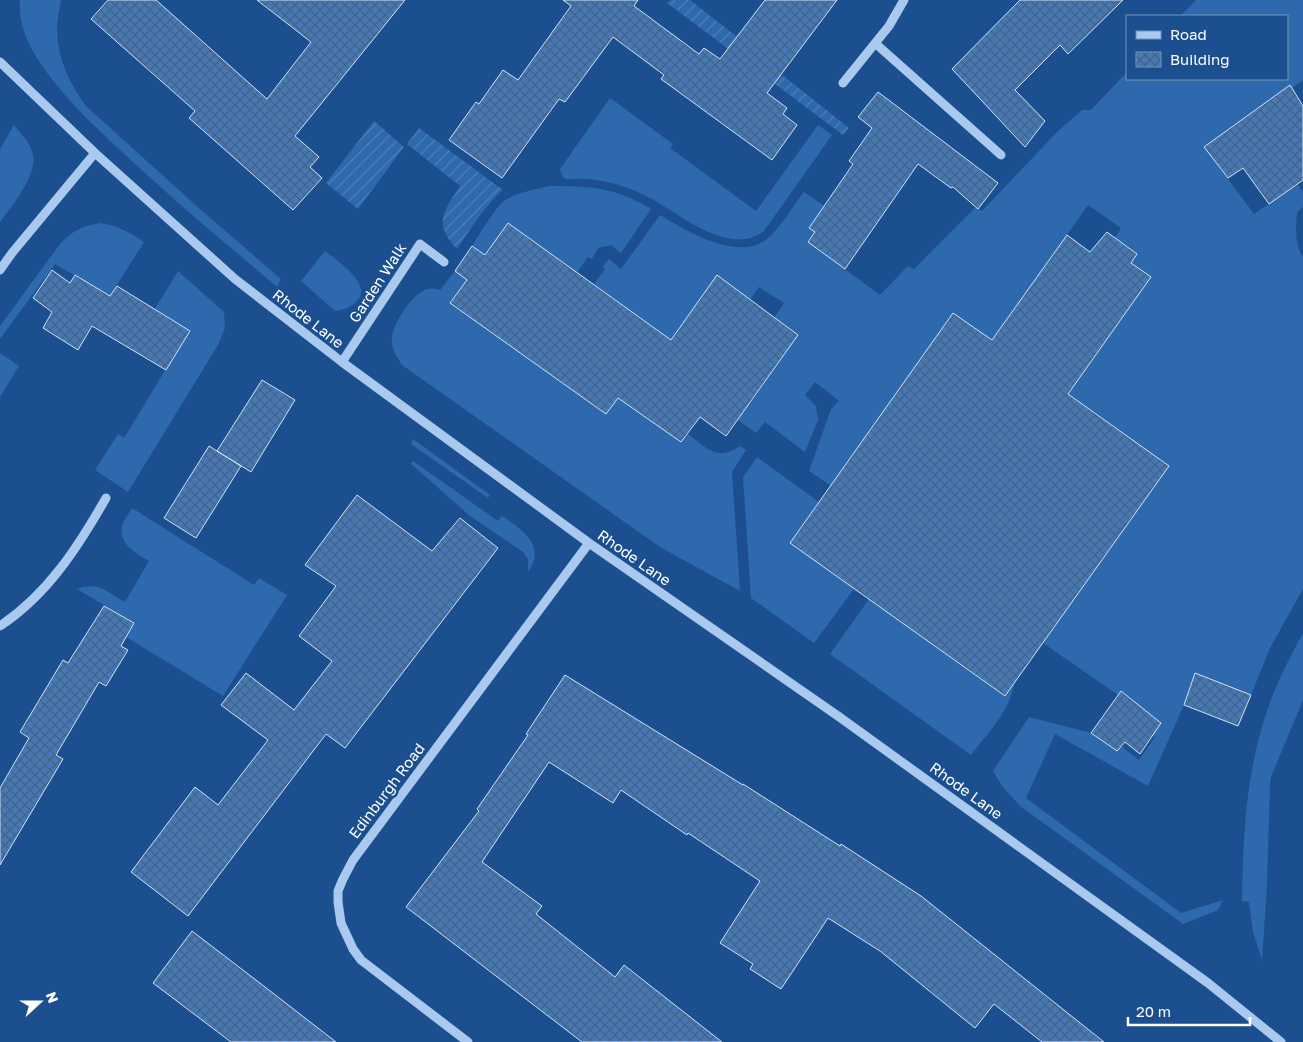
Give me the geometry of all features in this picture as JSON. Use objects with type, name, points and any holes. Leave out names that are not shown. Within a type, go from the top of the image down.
[{"type":"street","points":[[843,83],[876,44],[904,0]]},
{"type":"street","points":[[876,44],[1000,155]]},
{"type":"street","name":"Rhode Lane","points":[[0,62],[95,153],[235,280],[342,362],[589,543],[838,716],[1208,984],[1281,1042]]},
{"type":"street","points":[[0,270],[95,153]]},
{"type":"street","name":"Garden Walk","points":[[342,362],[420,244],[444,262]]},
{"type":"street","points":[[0,626],[14,616],[55,577],[77,547],[106,498]]},
{"type":"street","name":"Edinburgh Road","points":[[468,1042],[361,960],[346,937],[341,923],[338,908],[338,891],[353,860],[589,543]]},
{"type":"shaded area","points":[[20,0],[61,0],[57,20],[59,49],[69,79],[86,106],[281,279],[277,287],[198,220],[98,130],[65,95],[29,45],[20,15]]},
{"type":"shaded area","points":[[671,0],[690,0],[736,36],[739,33],[786,68],[781,74],[849,128],[843,135],[667,3]]},
{"type":"shaded area","points":[[1196,0],[1303,0],[1303,80],[1292,88],[1290,85],[1204,147],[1254,214],[1297,184],[1303,192],[1303,207],[1297,212],[1296,229],[1298,247],[1303,257],[1303,589],[1270,648],[1251,695],[1195,674],[1184,705],[1148,786],[1055,734],[1026,798],[1181,913],[1223,900],[1218,910],[1183,924],[1020,806],[1002,786],[993,771],[1029,717],[1091,733],[1116,751],[1121,746],[1139,760],[1155,737],[1137,724],[1146,711],[1121,692],[1118,695],[1043,643],[1169,466],[1041,375],[1151,277],[1131,263],[1137,254],[1115,238],[1121,228],[1088,205],[1002,327],[1005,350],[953,313],[831,486],[809,471],[831,409],[839,401],[815,382],[805,395],[816,406],[818,420],[805,452],[765,422],[756,433],[711,401],[750,404],[798,335],[774,318],[784,303],[759,287],[750,300],[717,276],[671,340],[594,284],[605,269],[603,266],[609,259],[621,269],[660,215],[684,229],[713,242],[728,246],[743,247],[756,245],[773,233],[804,192],[830,210],[810,228],[815,232],[808,242],[880,295],[908,266],[914,269],[976,207],[982,211],[1057,132],[1082,110],[1091,110],[1126,73],[1126,80],[1288,80],[1288,15],[1181,15]]},
{"type":"shaded area","points":[[610,98],[673,144],[670,148],[756,211],[818,125],[832,135],[764,231],[750,238],[735,239],[719,236],[702,229],[657,202],[630,189],[600,181],[566,179],[564,177],[560,169]]},
{"type":"shaded area","points":[[374,121],[404,147],[358,209],[326,183]]},
{"type":"shaded area","points":[[14,125],[30,147],[33,163],[31,172],[22,190],[0,222],[0,149]]},
{"type":"shaded area","points":[[419,128],[503,190],[484,210],[457,249],[445,232],[443,217],[445,210],[460,186],[407,144]]},
{"type":"shaded area","points":[[549,186],[602,189],[626,196],[651,209],[621,253],[611,245],[598,248],[592,259],[588,257],[577,272],[508,223],[485,255],[472,246],[504,201],[520,193]]},
{"type":"shaded area","points":[[100,223],[124,230],[144,242],[110,296],[55,264],[0,339],[0,326],[60,244],[69,235],[78,230]]},
{"type":"shaded area","points":[[325,251],[345,267],[358,281],[361,295],[351,306],[335,311],[301,281]]},
{"type":"shaded area","points":[[178,271],[224,312],[225,328],[218,345],[128,492],[95,470],[118,434],[124,438],[189,331],[154,310]]},
{"type":"shaded area","points":[[455,271],[467,280],[450,303],[606,414],[618,398],[681,442],[688,434],[707,448],[718,453],[732,451],[740,446],[746,450],[732,472],[740,591],[660,547],[402,365],[393,350],[392,344],[397,321],[419,293],[429,289],[440,290]]},
{"type":"shaded area","points":[[0,353],[19,366],[0,397]]},
{"type":"shaded area","points":[[413,439],[490,495],[488,498],[411,444]]},
{"type":"shaded area","points":[[757,457],[819,502],[790,543],[854,589],[814,643],[751,598],[743,477]]},
{"type":"shaded area","points":[[413,461],[498,521],[502,516],[524,533],[530,539],[535,554],[528,572],[528,559],[523,552],[470,516],[411,464]]},
{"type":"shaded area","points":[[132,508],[254,585],[259,578],[287,595],[223,696],[126,637],[134,623],[77,589],[97,587],[108,591],[125,602],[149,561],[130,548],[123,538],[123,524]]},
{"type":"shaded area","points":[[869,599],[1004,696],[1014,683],[1012,693],[1003,712],[971,755],[830,654]]},
{"type":"shaded area","points":[[1303,633],[1303,700],[1271,777],[1270,784],[1267,885],[1262,960],[1253,932],[1249,902],[1242,901],[1243,851],[1247,802],[1261,729],[1280,678]]},
{"type":"building","points":[[108,0],[156,0],[267,99],[311,42],[257,0],[405,0],[295,136],[319,157],[310,167],[322,178],[293,210],[189,118],[195,111],[91,19]]},
{"type":"building","points":[[563,0],[638,0],[634,6],[699,54],[704,48],[720,59],[765,0],[837,0],[767,93],[787,108],[783,114],[797,125],[772,160],[661,79],[664,75],[613,37],[565,102],[559,99],[502,178],[449,140],[476,102],[479,104],[503,70],[518,80],[571,6]]},
{"type":"building","points":[[1020,0],[1123,0],[1068,54],[1060,45],[1015,90],[1045,121],[1025,147],[952,69]]},
{"type":"building","points":[[1290,85],[1303,106],[1303,180],[1269,204],[1243,168],[1228,178],[1204,147]]},
{"type":"building","points":[[878,92],[998,183],[978,209],[953,187],[951,188],[918,164],[845,269],[808,242],[815,232],[809,228],[853,164],[849,161],[872,128],[858,117]]},
{"type":"building","points":[[508,223],[671,340],[717,275],[798,335],[726,436],[700,417],[681,442],[618,398],[606,414],[450,303],[467,280],[455,271],[472,246],[485,255]]},
{"type":"building","points":[[1107,232],[1137,254],[1131,263],[1151,277],[1068,394],[1169,466],[1005,696],[790,543],[953,313],[992,340],[1067,235],[1090,252]]},
{"type":"building","points":[[52,270],[70,283],[75,275],[110,296],[117,286],[190,331],[166,370],[92,326],[78,350],[43,328],[52,312],[33,298]]},
{"type":"building","points":[[262,380],[295,400],[251,472],[217,451]]},
{"type":"building","points":[[209,446],[241,466],[196,538],[164,518]]},
{"type":"building","points":[[357,495],[432,551],[460,518],[498,548],[345,748],[326,734],[188,916],[131,872],[195,787],[218,805],[268,740],[221,705],[246,673],[294,710],[332,661],[299,636],[336,586],[305,565]]},
{"type":"building","points":[[104,606],[134,623],[121,646],[128,650],[106,686],[99,682],[56,755],[63,759],[0,865],[0,788],[29,738],[20,732],[63,660],[68,663]]},
{"type":"building","points":[[1195,673],[1251,695],[1238,726],[1184,705]]},
{"type":"building","points":[[565,675],[840,846],[841,844],[921,896],[1104,1042],[1042,1042],[994,1004],[975,1028],[880,951],[828,918],[781,989],[750,969],[753,964],[720,943],[760,881],[621,790],[613,803],[549,762],[482,862],[542,906],[536,914],[615,977],[624,965],[722,1042],[582,1042],[406,907],[479,811],[477,809],[528,735],[526,734]]},
{"type":"building","points":[[1121,691],[1161,723],[1140,754],[1125,742],[1117,751],[1091,733]]},
{"type":"building","points":[[192,931],[336,1042],[231,1042],[153,983]]}]
